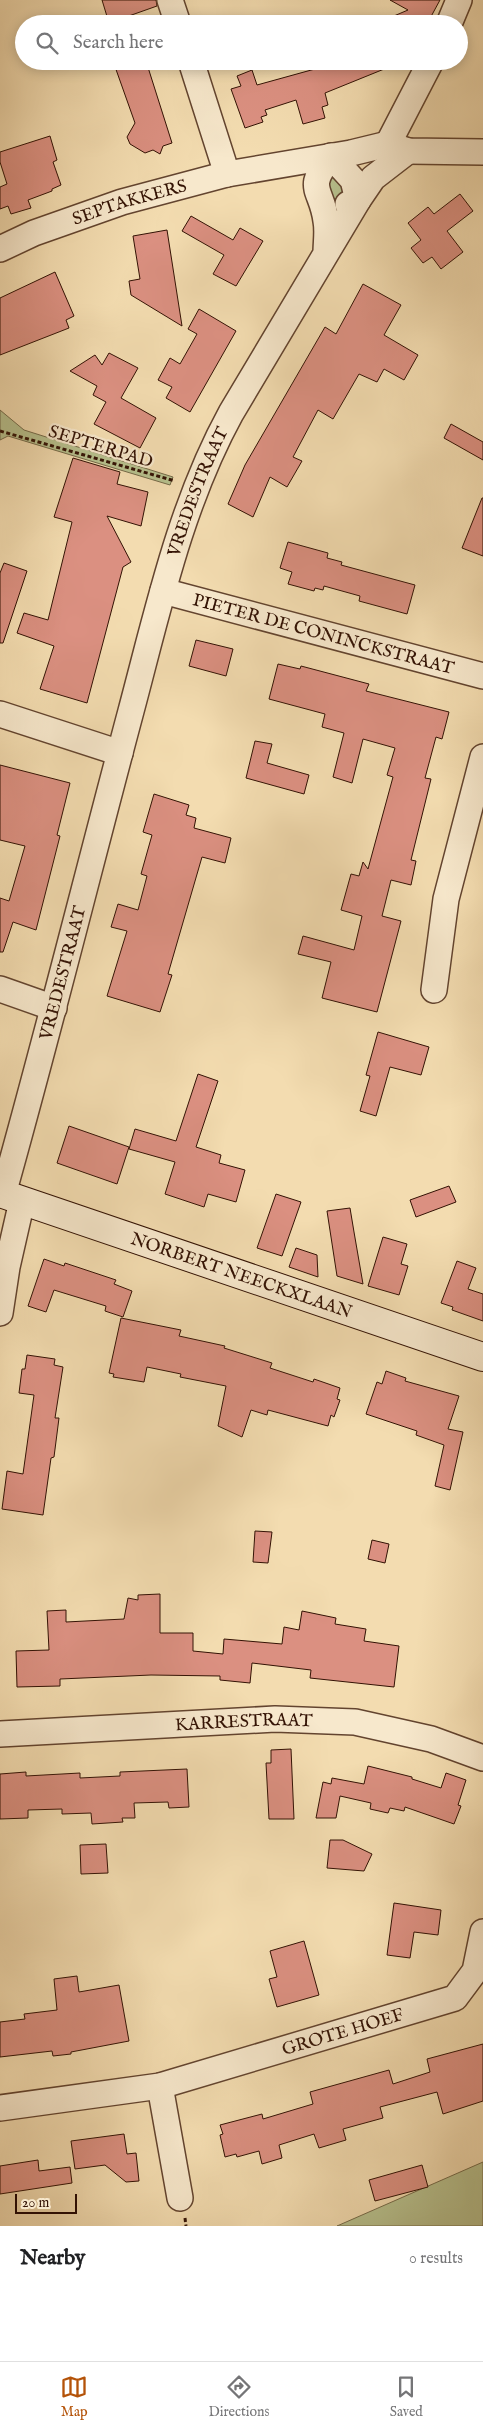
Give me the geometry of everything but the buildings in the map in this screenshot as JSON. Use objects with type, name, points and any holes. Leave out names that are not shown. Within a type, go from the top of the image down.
[{"type":"main road","name":"NORBERT NEECKXLAAN","points":[[8,1196],[483,1357]]},
{"type":"street","points":[[170,0],[175,15]]},
{"type":"street","points":[[453,15],[460,0]]},
{"type":"street","points":[[194,70],[227,174]]},
{"type":"street","points":[[358,200],[373,178],[398,148],[428,70]]},
{"type":"street","name":"SEPTAKKERS","points":[[0,249],[114,204],[227,174],[331,156],[398,148],[483,152]]},
{"type":"street","points":[[326,253],[326,221],[316,191],[318,172],[331,156],[353,180],[358,200]]},
{"type":"street","name":"SEPTAKKERS","points":[[261,168],[289,174],[306,182],[328,205],[341,207],[358,200]]},
{"type":"street","name":"VREDESTRAAT","points":[[0,1313],[8,1196],[120,753],[163,591],[196,486],[212,447],[231,413],[358,200]]},
{"type":"street","name":"PIETER DE CONINCKSTRAAT","points":[[163,591],[483,676]]},
{"type":"street","points":[[0,714],[120,753]]},
{"type":"street","points":[[434,990],[446,899],[483,757]]},
{"type":"street","points":[[0,989],[54,1008]]},
{"type":"street","name":"KARRESTRAAT","points":[[0,1734],[275,1719],[355,1722],[431,1739],[483,1758]]},
{"type":"street","name":"GROTE HOEF","points":[[0,2108],[160,2086],[455,1998],[475,1971],[483,1932]]},
{"type":"street","points":[[160,2086],[180,2198]]},
{"type":"path","name":"SEPTERPAD","points":[[0,431],[196,486]]},
{"type":"green space","points":[[331,169],[347,189],[337,199],[328,197],[322,176]]},
{"type":"green space","points":[[0,410],[24,430],[173,477],[170,485],[8,436],[0,440]]},
{"type":"green space","points":[[483,2162],[483,2226],[337,2226]]}]
